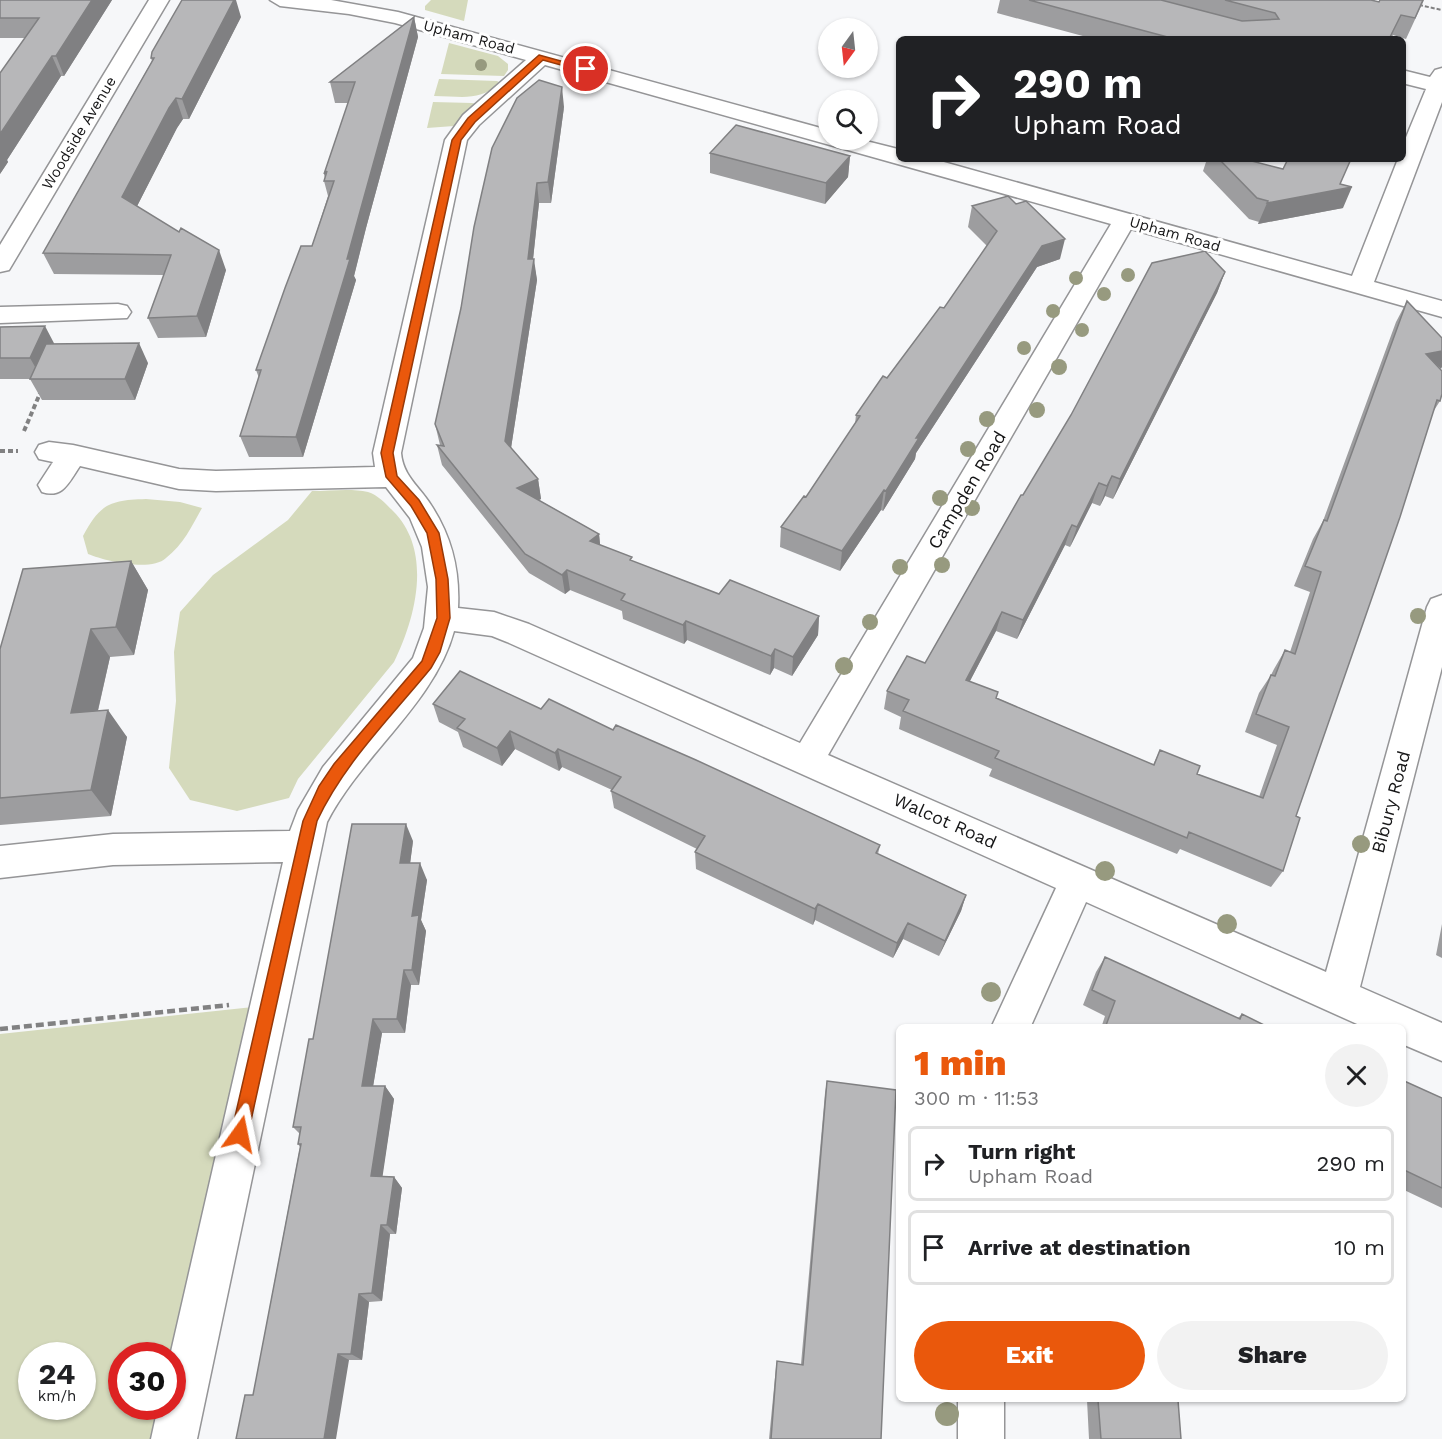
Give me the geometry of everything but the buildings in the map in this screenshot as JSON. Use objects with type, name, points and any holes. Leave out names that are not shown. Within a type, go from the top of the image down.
[{"type":"street","name":"Woodside Avenue","points":[[0,265],[159,0]]},
{"type":"street","name":"Upham Road","points":[[280,0],[349,8],[398,18],[818,134]]},
{"type":"street","points":[[398,18],[421,0]]},
{"type":"street","points":[[174,1439],[310,821],[324,790],[339,768],[426,665],[433,652],[443,618],[442,579],[433,533],[415,503],[392,477],[387,453],[456,140],[471,120],[542,57]]},
{"type":"street","points":[[1360,286],[1439,79],[1406,76]]},
{"type":"street","points":[[876,150],[896,155]]},
{"type":"street","name":"Upham Road","points":[[919,162],[1442,309]]},
{"type":"street","name":"Campden Road","points":[[808,759],[1125,220]]},
{"type":"street","points":[[0,315],[118,312]]},
{"type":"street","points":[[52,485],[61,454],[179,479],[392,477]]},
{"type":"street","name":"Bibury Road","points":[[1339,996],[1442,607]]},
{"type":"street","name":"Walcot Road","points":[[443,618],[494,624],[518,633],[808,759],[1402,1024]]},
{"type":"street","points":[[0,862],[82,850],[145,847],[303,847]]},
{"type":"street","points":[[1012,1024],[1077,881]]},
{"type":"street","name":"Walcot Road","points":[[1406,1026],[1442,1042]]},
{"type":"street","points":[[981,1402],[981,1439]]},
{"type":"path","points":[[1411,3],[1442,10]]},
{"type":"path","points":[[15,451],[42,387]]},
{"type":"path","points":[[0,1029],[269,1001]]},
{"type":"green space","points":[[431,0],[468,0],[464,21],[425,10],[425,6]]},
{"type":"green space","points":[[449,43],[498,56],[508,64],[508,70],[504,76],[441,74]]},
{"type":"green space","points":[[439,79],[501,83],[485,93],[469,97],[434,96]]},
{"type":"green space","points":[[433,102],[477,104],[454,126],[427,128]]},
{"type":"green space","points":[[355,490],[372,493],[393,511],[405,527],[413,545],[417,564],[417,585],[409,625],[402,644],[394,662],[298,779],[289,798],[237,811],[190,800],[169,768],[176,701],[174,652],[180,612],[213,575],[288,520],[312,491]]},
{"type":"green space","points":[[146,499],[180,502],[202,508],[187,535],[172,553],[159,562],[139,565],[105,560],[88,554],[83,536],[101,510],[123,501]]},
{"type":"green space","points":[[253,1007],[175,1342],[108,1342],[108,1420],[161,1420],[157,1439],[0,1439],[0,1034]]},
{"type":"route","points":[[240,1134],[310,821],[324,790],[339,768],[426,665],[433,652],[443,618],[442,579],[433,533],[415,503],[392,477],[388,468],[387,453],[456,140],[471,120],[542,57],[586,69]]}]
